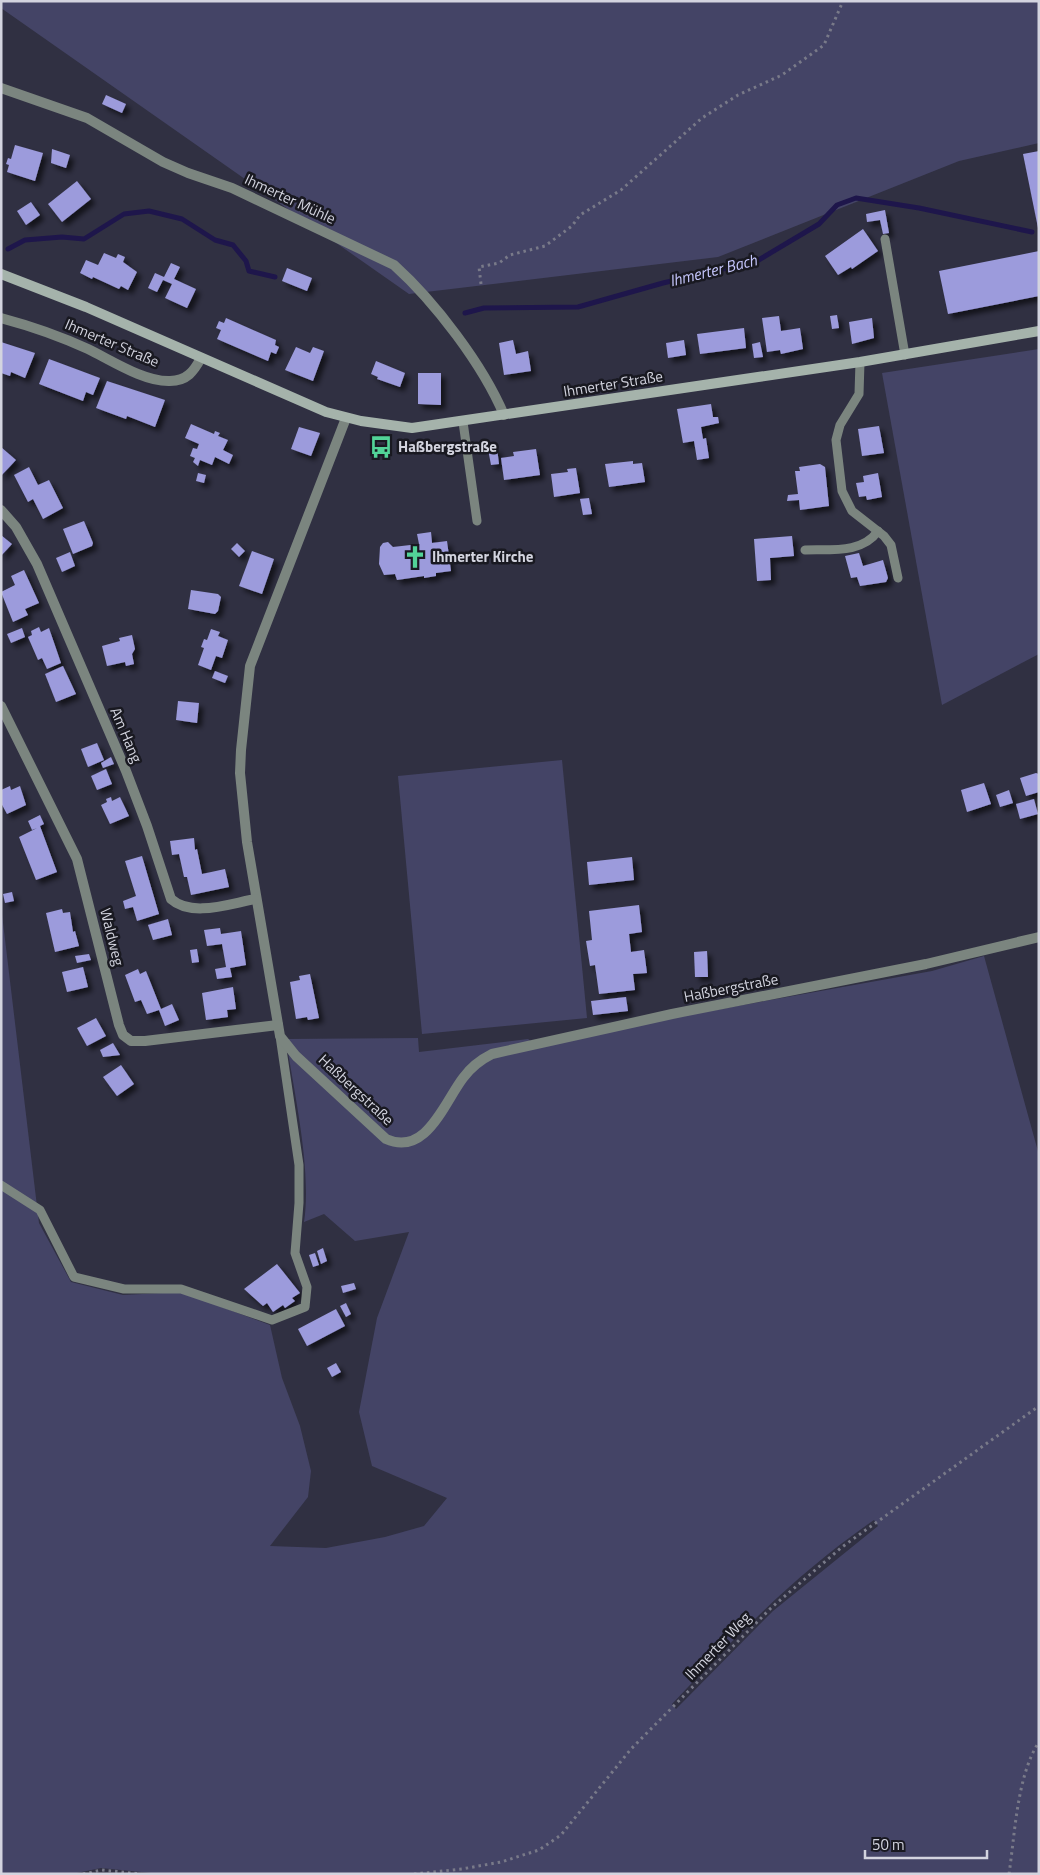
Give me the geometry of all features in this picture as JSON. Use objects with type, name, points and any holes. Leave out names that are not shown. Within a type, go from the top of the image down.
[{"type":"main road","name":"Ihmerter Straße","points":[[1,274],[86,307],[326,412],[346,418],[412,428],[860,362],[1039,331]]},
{"type":"street","name":"Ihmerter Mühle","points":[[1,88],[87,118],[163,162],[232,188],[394,265],[410,280],[432,306],[478,368],[495,395],[504,415]]},
{"type":"street","name":"Ihmerter Straße","points":[[1,318],[57,335],[132,371],[162,381],[188,377],[194,372],[201,358]]},
{"type":"street","name":"Haßbergstraße","points":[[346,418],[250,666],[240,773],[247,842],[279,1031],[296,1056],[375,1130],[393,1142],[407,1142],[422,1135],[429,1129],[472,1067],[492,1054],[672,1014],[926,964],[1039,937]]},
{"type":"street","name":"Am Hang","points":[[1,510],[16,527],[36,564],[126,771],[148,826],[171,899],[181,906],[194,909],[256,899]]},
{"type":"street","name":"Waldweg","points":[[1,706],[77,859],[110,992],[123,1035],[131,1041],[144,1041],[279,1031]]},
{"type":"lane","points":[[885,239],[905,355]]},
{"type":"lane","points":[[860,362],[859,394],[840,425],[836,440],[842,491],[852,511],[878,531],[892,545],[898,578]]},
{"type":"lane","points":[[463,422],[477,521]]},
{"type":"lane","points":[[805,550],[860,547],[870,542],[878,531]]},
{"type":"lane","points":[[1,1185],[40,1210],[74,1277],[124,1290],[181,1289],[272,1320],[305,1306],[307,1287],[295,1253],[299,1203],[299,1164],[279,1031]]},
{"type":"path","points":[[481,284],[479,267],[499,263],[510,255],[545,246],[572,226],[580,215],[621,190],[702,118],[738,95],[782,75],[824,45],[843,1]]},
{"type":"path","name":"Ihmerter Weg","points":[[414,1874],[462,1869],[501,1862],[539,1850],[561,1834],[631,1749],[771,1608],[842,1547],[1039,1406]]},
{"type":"path","points":[[1009,1874],[1022,1788],[1032,1752],[1039,1742]]},
{"type":"path","points":[[83,1874],[102,1870],[141,1874]]},
{"type":"shaded area","points":[[1,1],[1039,1],[1039,143],[959,161],[718,257],[409,294],[1,8]]},
{"type":"shaded area","points":[[1039,349],[1039,654],[942,705],[882,373]]},
{"type":"shaded area","points":[[562,760],[587,1018],[422,1034],[398,776]]},
{"type":"shaded area","points":[[1,906],[39,1223],[71,1282],[123,1295],[181,1292],[270,1325],[282,1378],[300,1426],[311,1471],[308,1497],[270,1546],[326,1548],[385,1537],[424,1526],[447,1498],[372,1466],[359,1412],[377,1318],[409,1232],[355,1241],[324,1214],[304,1222],[306,1179],[304,1155],[286,1039],[418,1038],[419,1052],[528,1039],[538,1046],[671,1018],[932,971],[984,956],[1039,1155],[1039,1874],[161,1874],[101,1868],[72,1874],[1,1874]],"holes":[[[874,1520],[878,1526],[773,1611],[676,1709],[672,1704],[719,1654],[793,1583]]]},
{"type":"building","points":[[106,95],[126,104],[122,113],[102,104]]},
{"type":"building","points":[[15,145],[43,153],[35,181],[7,172],[9,165],[6,164],[8,158],[11,159]]},
{"type":"building","points":[[52,149],[70,155],[66,168],[51,163]]},
{"type":"building","points":[[1039,151],[1039,228],[1038,228],[1023,154]]},
{"type":"building","points":[[77,181],[91,199],[62,222],[48,204]]},
{"type":"building","points":[[31,202],[40,215],[26,225],[17,211]]},
{"type":"building","points":[[885,210],[889,233],[883,234],[880,220],[867,222],[866,214]]},
{"type":"building","points":[[863,229],[878,251],[852,269],[851,267],[838,275],[825,256]]},
{"type":"building","points":[[1039,251],[1039,296],[948,314],[939,271]]},
{"type":"building","points":[[104,253],[116,258],[118,254],[125,257],[123,262],[137,272],[128,290],[121,286],[119,289],[80,273],[86,260],[98,265]]},
{"type":"building","points":[[171,263],[180,267],[174,279],[196,289],[187,308],[165,298],[172,284],[163,280],[157,292],[148,288],[155,273],[164,277]]},
{"type":"building","points":[[287,268],[312,278],[307,291],[282,281]]},
{"type":"building","points":[[837,315],[839,328],[832,329],[830,316]]},
{"type":"building","points":[[779,316],[781,331],[800,328],[803,349],[781,354],[780,350],[767,352],[762,318]]},
{"type":"building","points":[[226,318],[276,340],[275,345],[279,347],[276,354],[271,352],[268,361],[217,339],[221,330],[216,328],[219,321],[224,323]]},
{"type":"building","points":[[872,318],[874,338],[852,344],[849,322]]},
{"type":"building","points":[[744,328],[746,348],[700,354],[697,334]]},
{"type":"building","points":[[513,340],[516,354],[528,351],[531,371],[504,375],[499,343]]},
{"type":"building","points":[[684,340],[686,355],[668,358],[666,343]]},
{"type":"building","points":[[1,342],[35,353],[25,378],[11,372],[10,376],[1,373]]},
{"type":"building","points":[[760,342],[763,357],[754,358],[752,344]]},
{"type":"building","points":[[296,347],[310,353],[313,347],[324,351],[313,381],[285,370]]},
{"type":"building","points":[[49,359],[100,378],[93,395],[86,392],[83,401],[39,384]]},
{"type":"building","points":[[376,361],[405,373],[400,387],[377,379],[378,377],[371,374]]},
{"type":"building","points":[[418,373],[441,373],[441,405],[418,404]]},
{"type":"building","points":[[107,381],[165,400],[155,427],[127,416],[126,419],[96,408]]},
{"type":"building","points":[[711,404],[713,417],[718,417],[719,423],[701,427],[703,439],[706,438],[709,458],[697,460],[694,441],[683,443],[677,409]]},
{"type":"building","points":[[191,424],[214,434],[215,431],[220,433],[218,436],[228,440],[223,450],[233,455],[229,464],[215,457],[212,465],[200,460],[198,466],[193,462],[195,458],[190,456],[193,448],[197,449],[199,444],[185,438]]},
{"type":"building","points":[[879,426],[884,453],[862,456],[858,429]]},
{"type":"building","points":[[299,427],[320,433],[311,456],[291,449]]},
{"type":"building","points":[[1,447],[16,460],[1,476]]},
{"type":"building","points":[[497,448],[499,464],[491,465],[488,449]]},
{"type":"building","points":[[536,449],[540,475],[504,480],[501,458],[514,456],[513,452]]},
{"type":"building","points":[[633,461],[633,464],[642,463],[645,482],[609,487],[605,464]]},
{"type":"building","points":[[820,464],[825,467],[829,506],[800,510],[799,500],[787,501],[788,495],[798,494],[795,471],[800,471],[799,467]]},
{"type":"building","points":[[29,467],[38,485],[49,480],[63,508],[43,519],[33,499],[28,502],[14,475]]},
{"type":"building","points":[[576,468],[580,493],[554,497],[551,474],[568,472],[567,469]]},
{"type":"building","points":[[198,473],[206,475],[204,483],[196,481]]},
{"type":"building","points":[[878,473],[882,497],[867,500],[866,496],[859,497],[856,483],[864,482],[863,476]]},
{"type":"building","points":[[589,498],[592,514],[583,515],[580,499]]},
{"type":"building","points":[[84,521],[93,543],[92,546],[73,554],[63,529]]},
{"type":"building","name":"Ihmerter Kirche","points":[[431,532],[432,543],[447,541],[451,571],[436,573],[436,576],[424,578],[424,576],[397,580],[395,574],[384,575],[379,564],[380,547],[383,543],[388,542],[393,547],[419,544],[417,534]]},
{"type":"building","points":[[1,535],[12,544],[1,556]]},
{"type":"building","points":[[792,536],[794,556],[770,558],[771,580],[757,581],[754,539]]},
{"type":"building","points":[[237,543],[245,551],[239,557],[231,549]]},
{"type":"building","points":[[252,551],[274,559],[262,594],[239,586]]},
{"type":"building","points":[[70,552],[75,566],[62,572],[56,558]]},
{"type":"building","points":[[859,553],[863,566],[883,560],[888,578],[886,582],[860,586],[857,577],[851,578],[845,556]]},
{"type":"building","points":[[24,570],[39,603],[25,609],[28,615],[13,622],[1,592],[15,585],[11,576]]},
{"type":"building","points":[[191,590],[218,594],[221,597],[218,611],[215,614],[188,609]]},
{"type":"building","points":[[39,627],[41,632],[49,628],[61,663],[47,669],[42,658],[38,660],[28,637],[32,635],[31,631]]},
{"type":"building","points":[[22,628],[25,637],[11,643],[7,634]]},
{"type":"building","points":[[211,629],[220,632],[218,636],[228,640],[222,658],[216,656],[211,670],[198,665],[204,648],[201,647],[204,639],[207,640]]},
{"type":"building","points":[[132,635],[135,649],[132,654],[134,664],[126,666],[125,662],[107,666],[102,646],[120,641],[119,638]]},
{"type":"building","points":[[63,666],[76,694],[56,702],[45,674]]},
{"type":"building","points":[[215,671],[228,676],[225,683],[212,678]]},
{"type":"building","points":[[178,701],[199,703],[197,723],[176,720]]},
{"type":"building","points":[[97,743],[104,760],[88,767],[81,749]]},
{"type":"building","points":[[111,757],[114,764],[103,768],[101,763]]},
{"type":"building","points":[[106,769],[112,784],[97,790],[91,776]]},
{"type":"building","points":[[1036,773],[1039,774],[1039,792],[1026,796],[1020,778]]},
{"type":"building","points":[[984,783],[991,804],[967,812],[961,790]]},
{"type":"building","points":[[10,786],[11,790],[20,786],[26,805],[7,814],[1,803],[1,790]]},
{"type":"building","points":[[1009,790],[1013,803],[1000,807],[996,795]]},
{"type":"building","points":[[111,797],[112,801],[120,797],[129,816],[110,824],[101,805],[107,802],[106,799]]},
{"type":"building","points":[[1034,799],[1038,814],[1020,819],[1016,804]]},
{"type":"building","points":[[40,815],[44,824],[40,826],[57,872],[36,880],[19,837],[37,828],[32,830],[28,821]]},
{"type":"building","points":[[194,838],[195,850],[197,849],[202,874],[225,869],[229,887],[191,895],[187,877],[184,877],[179,854],[172,855],[170,841]]},
{"type":"building","points":[[142,856],[159,914],[137,921],[133,907],[125,909],[123,901],[136,896],[125,861]]},
{"type":"building","points":[[632,857],[634,880],[589,885],[587,862]]},
{"type":"building","points":[[12,892],[14,901],[5,903],[3,894]]},
{"type":"building","points":[[639,905],[642,932],[629,934],[631,952],[644,950],[647,973],[633,974],[635,990],[599,994],[595,965],[590,966],[586,941],[592,940],[589,911]]},
{"type":"building","points":[[62,909],[63,913],[70,912],[73,932],[75,931],[79,946],[55,952],[46,913]]},
{"type":"building","points":[[168,919],[172,935],[153,940],[148,925]]},
{"type":"building","points":[[220,928],[221,934],[241,931],[246,965],[230,968],[232,977],[217,979],[215,969],[226,967],[222,944],[207,946],[204,930]]},
{"type":"building","points":[[197,949],[199,962],[192,963],[190,950]]},
{"type":"building","points":[[707,951],[708,977],[695,977],[694,952]]},
{"type":"building","points":[[89,954],[91,960],[77,963],[75,956]]},
{"type":"building","points":[[83,967],[88,987],[67,992],[62,972]]},
{"type":"building","points":[[138,969],[140,974],[146,971],[161,1009],[172,1004],[179,1020],[165,1026],[159,1010],[147,1014],[141,1000],[135,1002],[125,975]]},
{"type":"building","points":[[310,974],[319,1018],[308,1020],[307,1017],[296,1019],[290,982],[300,980],[299,976]]},
{"type":"building","points":[[233,987],[236,1009],[227,1010],[228,1017],[206,1020],[202,993]]},
{"type":"building","points":[[626,997],[628,1011],[593,1015],[591,1001]]},
{"type":"building","points":[[96,1018],[106,1036],[87,1046],[77,1028]]},
{"type":"building","points":[[113,1043],[120,1055],[103,1057],[100,1050]]},
{"type":"building","points":[[121,1065],[134,1084],[117,1096],[103,1077]]},
{"type":"building","points":[[323,1248],[327,1261],[321,1264],[317,1251]]},
{"type":"building","points":[[315,1253],[319,1265],[313,1267],[309,1255]]},
{"type":"building","points":[[277,1264],[300,1293],[292,1298],[295,1301],[285,1308],[283,1305],[273,1312],[267,1303],[263,1306],[244,1289]]},
{"type":"building","points":[[354,1283],[356,1289],[343,1293],[341,1286]]},
{"type":"building","points":[[346,1303],[351,1314],[346,1317],[340,1306]]},
{"type":"building","points":[[336,1309],[345,1326],[307,1346],[298,1329]]},
{"type":"building","points":[[336,1363],[341,1372],[332,1377],[327,1368]]},
{"type":"waterway","name":"Ihmerter Bach","points":[[465,313],[484,308],[578,307],[663,283],[757,261],[819,224],[837,205],[856,198],[919,208],[1032,232]]},
{"type":"waterway","name":"Ihmerter Bach","points":[[8,249],[25,240],[62,237],[84,239],[124,214],[149,211],[182,219],[215,240],[233,245],[246,261],[249,271],[275,277]]},
{"type":"place","name":"Haßbergstraße","points":[[381,447]]},
{"type":"place","name":"Ihmerter Kirche","points":[[415,557]]}]
